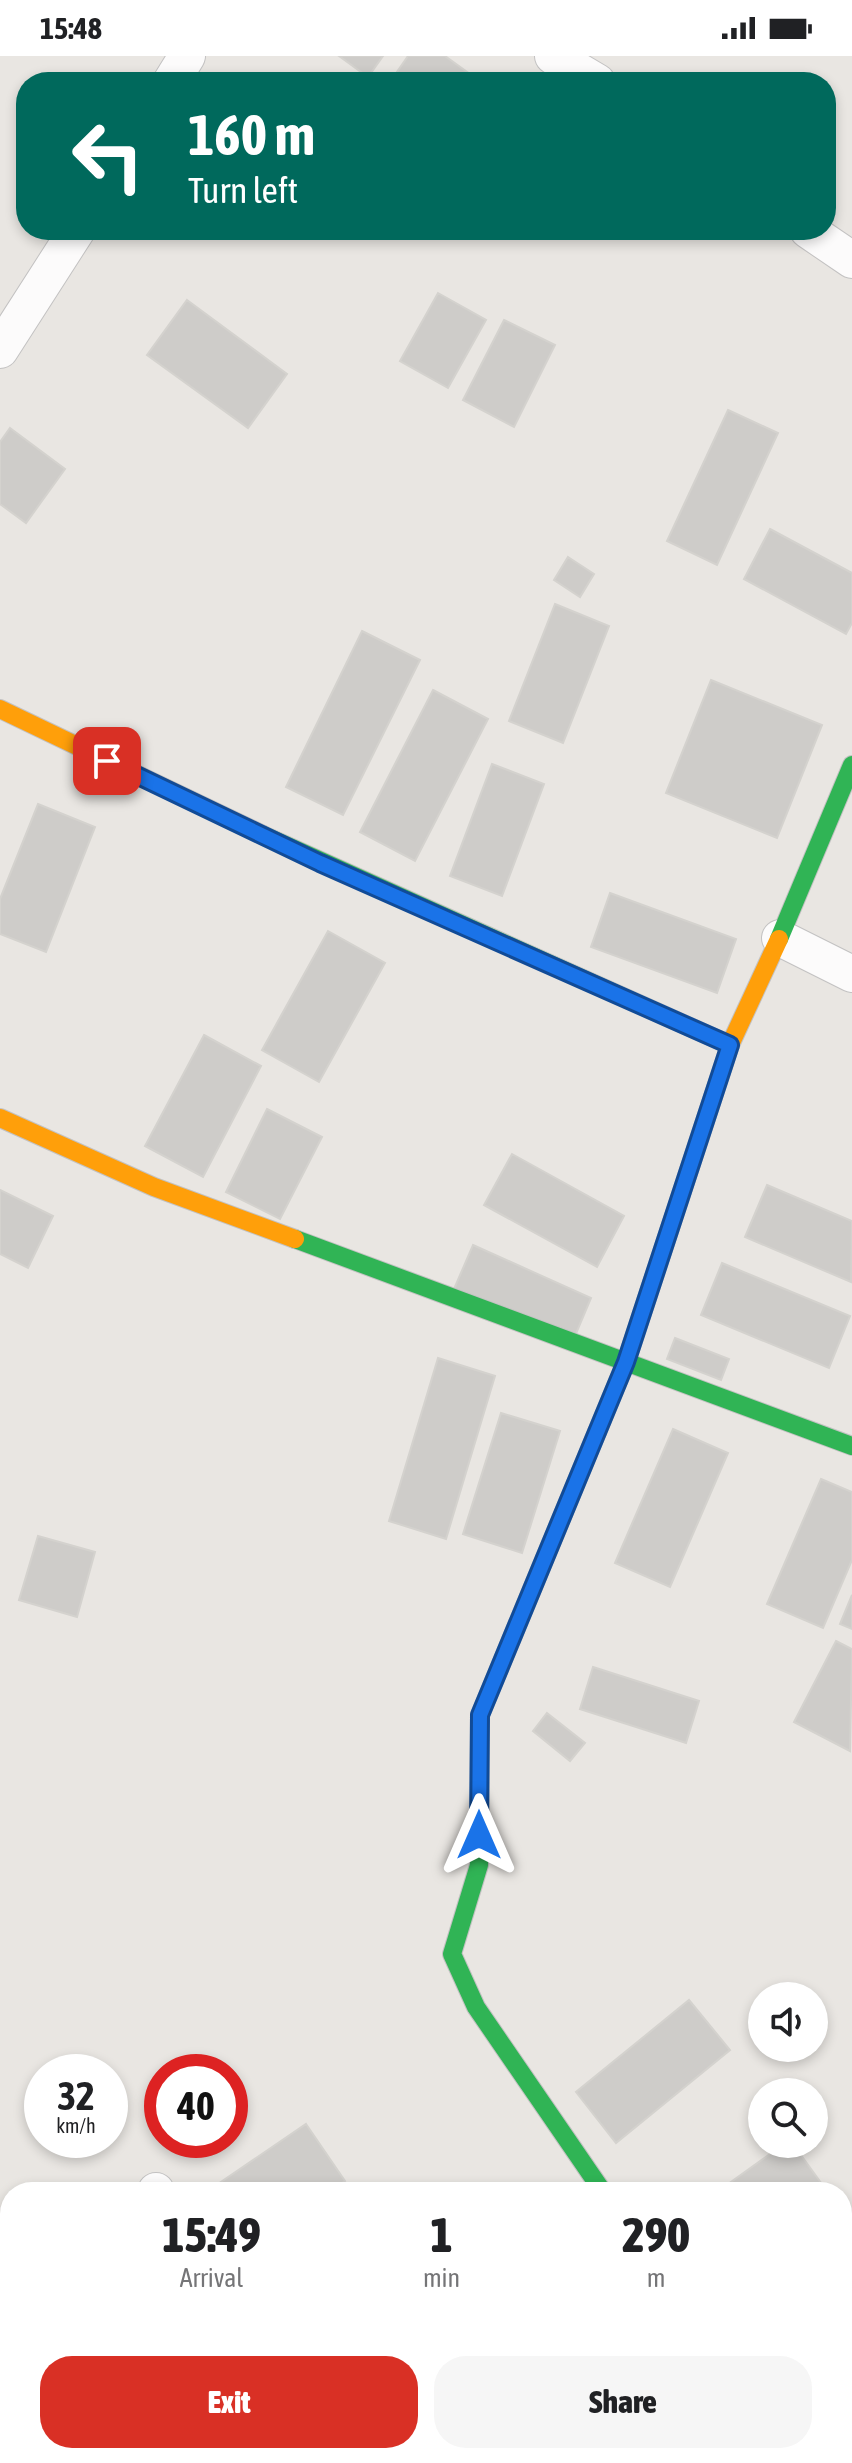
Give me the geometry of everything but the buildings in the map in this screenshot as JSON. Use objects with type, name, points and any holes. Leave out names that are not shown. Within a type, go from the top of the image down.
[{"type":"street","points":[[553,56],[580,72]]},
{"type":"street","points":[[0,350],[71,240]]},
{"type":"street","points":[[823,240],[852,260]]},
{"type":"street","points":[[0,709],[320,863],[730,1045]]},
{"type":"street","points":[[596,2182],[476,2007],[452,1954],[479,1865],[480,1715],[626,1362],[730,1045],[780,938],[852,765]]},
{"type":"street","points":[[780,938],[852,974]]},
{"type":"street","points":[[0,1118],[154,1187],[852,1446]]},
{"type":"traffic: fast","points":[[779,939],[852,765]]},
{"type":"traffic: fast","points":[[263,835],[730,1045]]},
{"type":"traffic: fast","points":[[295,1239],[852,1446]]},
{"type":"traffic: fast","points":[[596,2182],[476,2007],[452,1954],[479,1865],[480,1715],[597,1432]]},
{"type":"traffic: slow","points":[[0,709],[263,835]]},
{"type":"traffic: slow","points":[[597,1432],[626,1362],[730,1045],[779,939]]},
{"type":"traffic: slow","points":[[0,1118],[154,1187],[295,1239]]},
{"type":"route","points":[[107,761],[320,863],[730,1045],[626,1362],[480,1715],[479,1835]]}]
